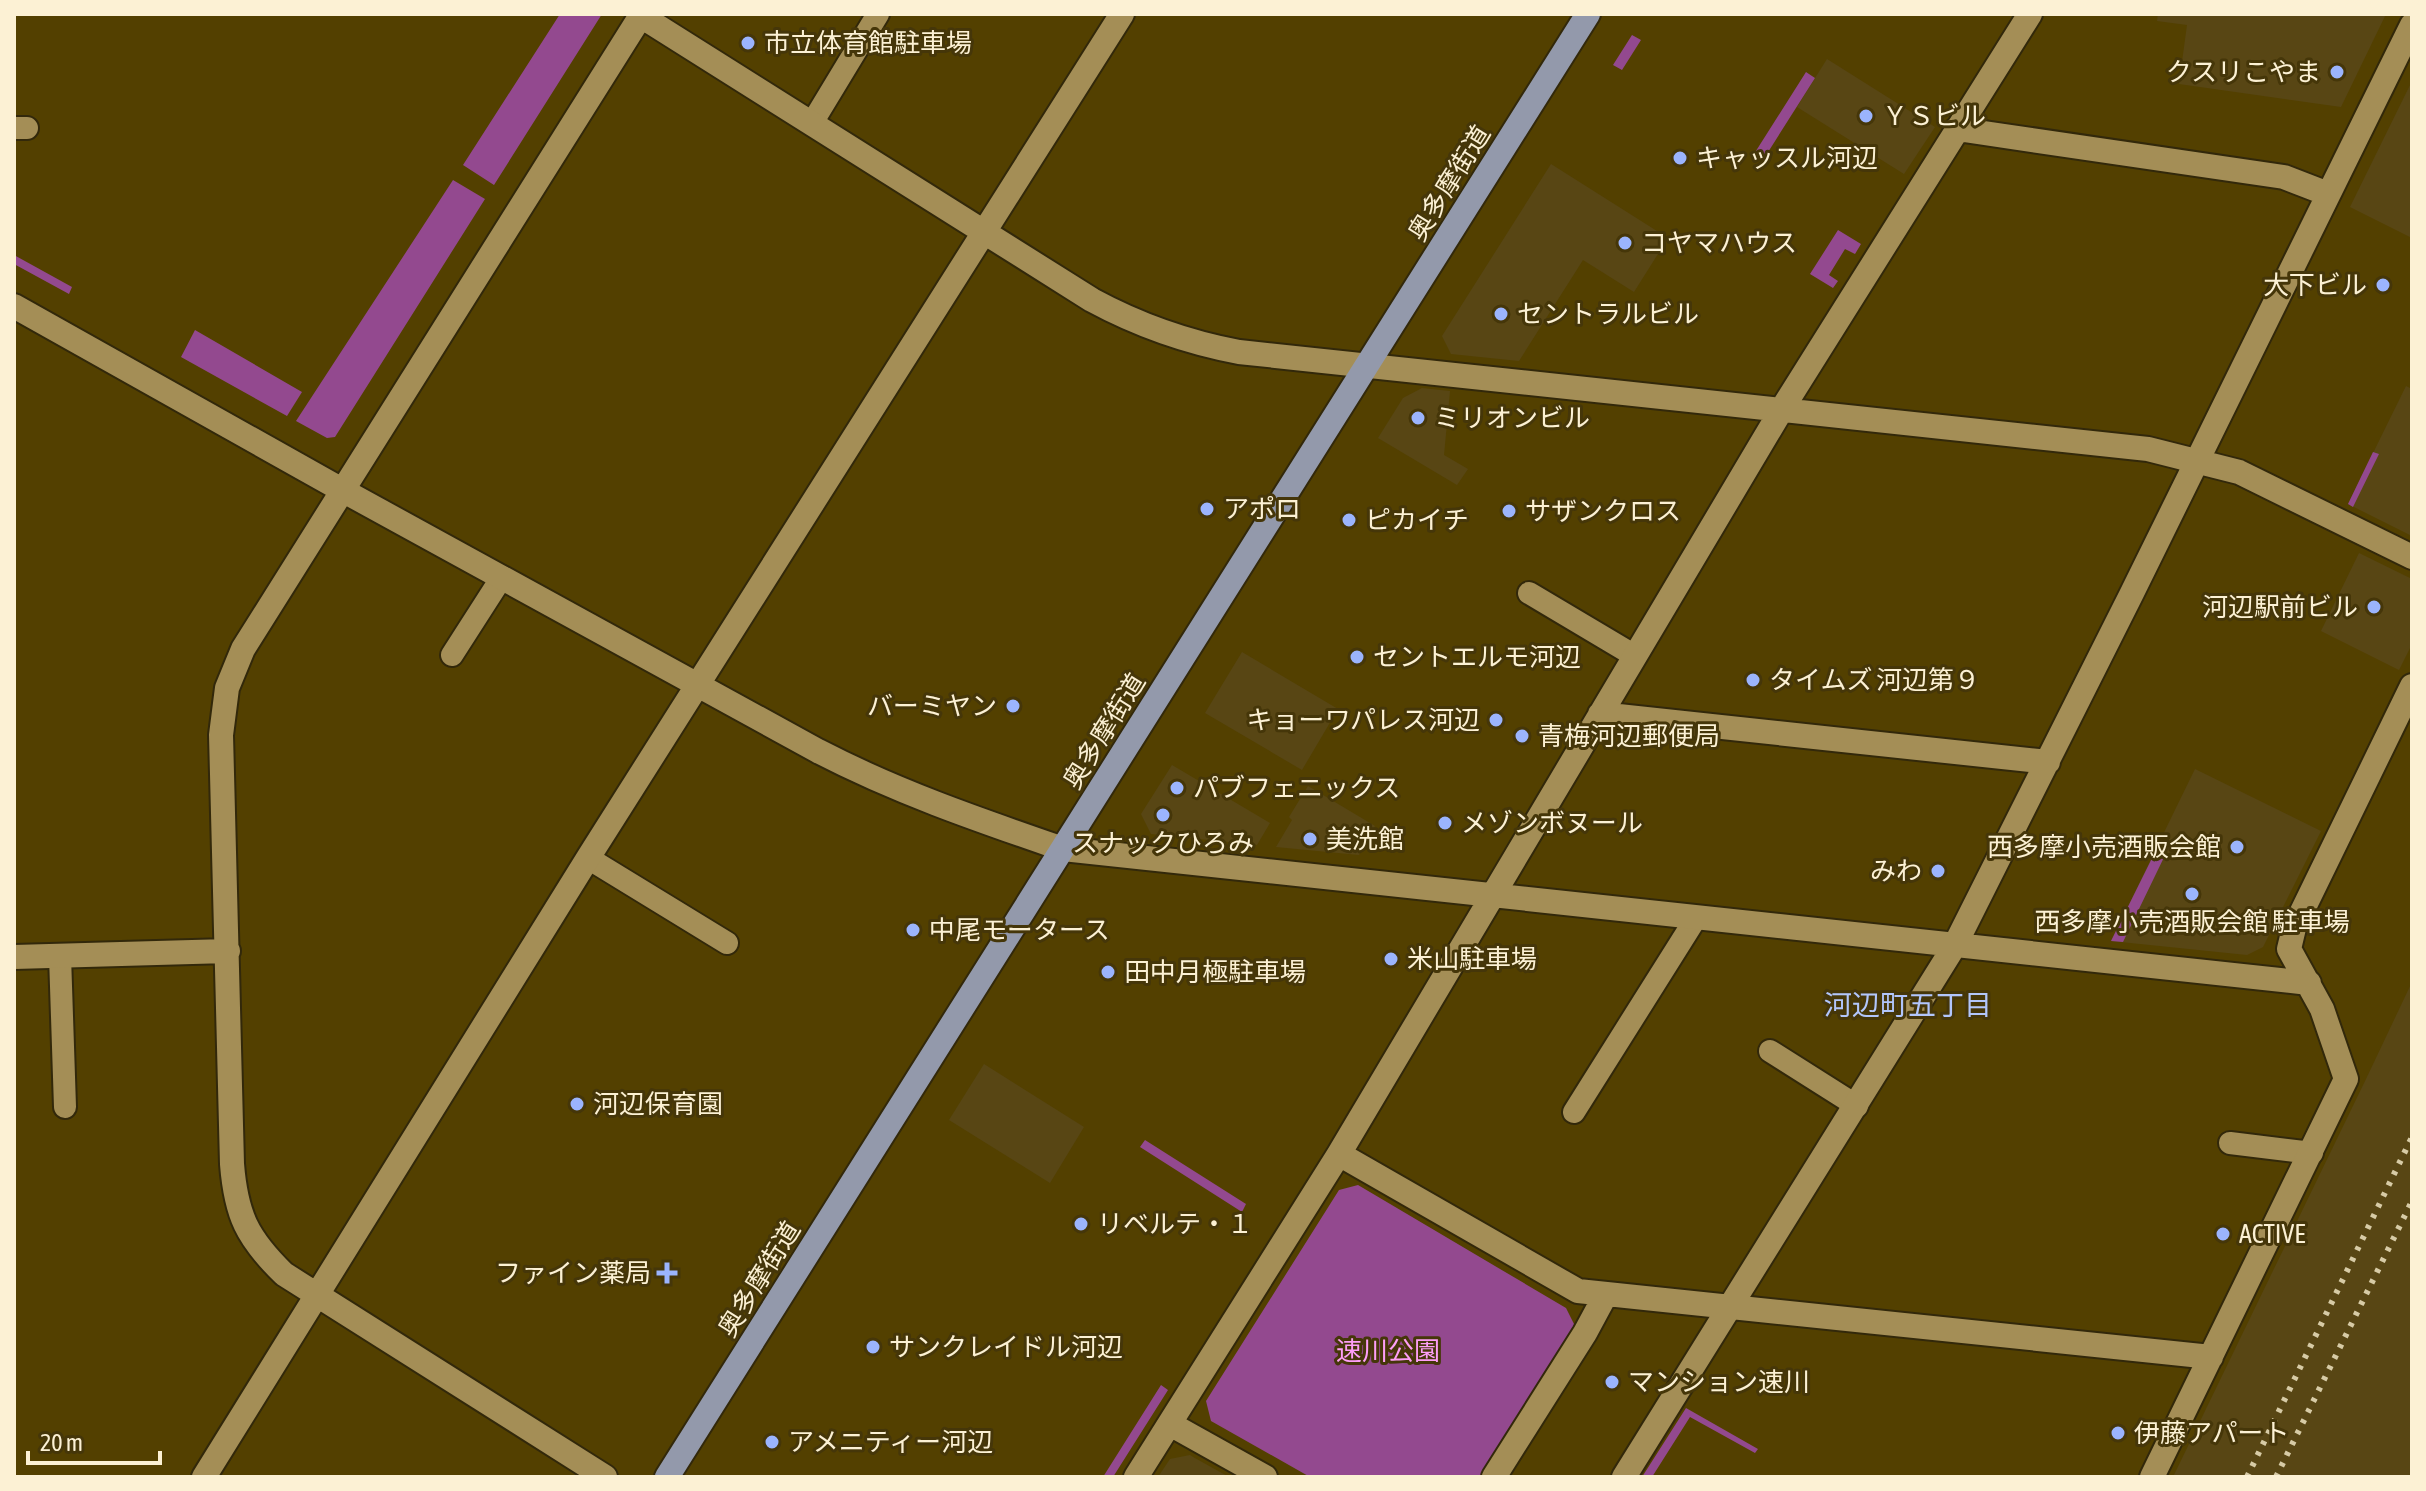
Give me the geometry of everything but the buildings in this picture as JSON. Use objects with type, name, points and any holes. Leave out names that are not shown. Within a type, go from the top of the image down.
[{"type":"main road","name":"奥多摩街道","points":[[667,1477],[1588,14]]},
{"type":"street","points":[[204,1477],[588,858],[1122,14]]},
{"type":"street","points":[[1136,1477],[1339,1154],[1782,409],[2030,14]]},
{"type":"street","points":[[605,1477],[284,1274],[263,1254],[245,1227],[236,1202],[232,1164],[221,735],[227,688],[243,649],[642,15],[1092,300],[1165,334],[1239,352],[2148,449],[2239,472],[2412,557]]},
{"type":"street","points":[[1624,1477],[1955,945],[2412,25]]},
{"type":"street","points":[[1957,129],[2284,177],[2328,194]]},
{"type":"street","points":[[14,306],[342,490],[872,779],[922,800],[1063,849],[2309,983]]},
{"type":"street","points":[[2152,1477],[2346,1079],[2322,1009],[2289,949],[2294,928],[2412,686]]},
{"type":"street","points":[[1600,714],[2048,762]]},
{"type":"street","points":[[14,957],[228,951]]},
{"type":"street","points":[[1339,1154],[1578,1291],[2211,1357]]},
{"type":"street","points":[[1494,1477],[1606,1294]]},
{"type":"street","points":[[1170,1424],[1265,1477]]},
{"type":"lane","points":[[812,123],[878,14]]},
{"type":"lane","points":[[452,655],[502,577]]},
{"type":"lane","points":[[1529,593],[1635,656]]},
{"type":"lane","points":[[588,858],[727,943]]},
{"type":"lane","points":[[1574,1112],[1696,918]]},
{"type":"lane","points":[[60,956],[65,1107]]},
{"type":"lane","points":[[1770,1051],[1857,1106]]},
{"type":"lane","points":[[2230,1143],[2312,1153]]},
{"type":"shaded area","points":[[2158,14],[2386,14],[2341,107],[2179,84],[2187,25],[2157,21]]},
{"type":"shaded area","name":"ＹＳビル","points":[[1827,59],[1935,127],[1904,174],[1797,107]]},
{"type":"shaded area","points":[[2412,81],[2412,238],[2350,207]]},
{"type":"shaded area","points":[[1551,164],[1668,238],[1634,292],[1583,260],[1519,361],[1451,354],[1442,336]]},
{"type":"shaded area","points":[[2406,386],[2412,389],[2412,536],[2348,504]]},
{"type":"shaded area","name":"ミリオンビル","points":[[1422,388],[1450,391],[1444,455],[1468,469],[1457,485],[1378,438],[1403,398]]},
{"type":"shaded area","name":"河辺駅前ビル","points":[[2359,553],[2412,579],[2412,644],[2399,670],[2321,631]]},
{"type":"shaded area","points":[[1242,652],[1338,709],[1302,770],[1205,713]]},
{"type":"shaded area","points":[[1172,765],[1270,823],[1257,845],[1151,834],[1141,814]]},
{"type":"shaded area","name":"西多摩小売酒販会館","points":[[2195,769],[2321,831],[2263,947],[2247,955],[2111,941]]},
{"type":"shaded area","points":[[1308,786],[1375,826],[1359,855],[1276,847],[1292,820],[1289,817]]},
{"type":"shaded area","points":[[2412,982],[2412,1477],[2173,1477],[2367,1077]]},
{"type":"shaded area","points":[[984,1064],[1084,1127],[1050,1183],[949,1120]]},
{"type":"shaded area","points":[[1190,1455],[1229,1477],[1158,1477],[1170,1459]]},
{"type":"green space","points":[[560,14],[602,14],[494,185],[463,165]]},
{"type":"green space","points":[[1632,35],[1641,40],[1622,70],[1613,65]]},
{"type":"green space","points":[[1806,72],[1815,78],[1763,160],[1754,154]]},
{"type":"green space","points":[[453,180],[485,199],[335,437],[327,438],[296,421]]},
{"type":"green space","points":[[1838,230],[1861,244],[1855,254],[1845,249],[1829,275],[1838,281],[1833,288],[1810,274]]},
{"type":"green space","points":[[14,255],[72,287],[69,294],[14,264]]},
{"type":"green space","points":[[195,330],[302,392],[287,416],[181,357]]},
{"type":"green space","points":[[2373,452],[2379,454],[2353,507],[2348,504]]},
{"type":"green space","points":[[2160,842],[2169,847],[2123,942],[2111,941]]},
{"type":"green space","points":[[1145,1140],[1246,1204],[1242,1212],[1140,1147]]},
{"type":"green space","name":"速川公園","points":[[1358,1185],[1566,1308],[1576,1328],[1481,1477],[1310,1477],[1211,1421],[1206,1401],[1339,1190]]},
{"type":"green space","points":[[1161,1385],[1168,1390],[1113,1477],[1103,1477]]},
{"type":"green space","points":[[1686,1408],[1758,1449],[1755,1453],[1690,1417],[1652,1477],[1642,1477]]},
{"type":"railway","points":[[2247,1477],[2412,1137]]},
{"type":"railway","points":[[2276,1477],[2412,1201]]},
{"type":"place","name":"市立体育館駐車場","points":[[748,43]]},
{"type":"place","name":"クスリこやま","points":[[2337,72]]},
{"type":"place","name":"ＹＳビル","points":[[1866,116]]},
{"type":"place","name":"キャッスル河辺","points":[[1680,158]]},
{"type":"place","name":"コヤマハウス","points":[[1625,243]]},
{"type":"place","name":"大下ビル","points":[[2383,285]]},
{"type":"place","name":"セントラルビル","points":[[1501,314]]},
{"type":"place","name":"ミリオンビル","points":[[1418,418]]},
{"type":"place","name":"アポロ","points":[[1207,509]]},
{"type":"place","name":"サザンクロス","points":[[1509,511]]},
{"type":"place","name":"ピカイチ","points":[[1349,520]]},
{"type":"place","name":"河辺駅前ビル","points":[[2374,607]]},
{"type":"place","name":"セントエルモ河辺","points":[[1357,657]]},
{"type":"place","name":"タイムズ 河辺第９","points":[[1753,680]]},
{"type":"place","name":"バーミヤン","points":[[1013,706]]},
{"type":"place","name":"キョーワパレス河辺","points":[[1496,720]]},
{"type":"place","name":"青梅河辺郵便局","points":[[1522,736]]},
{"type":"place","name":"パブフェニックス","points":[[1177,788]]},
{"type":"place","name":"スナックひろみ","points":[[1163,815]]},
{"type":"place","name":"メゾンボヌール","points":[[1445,823]]},
{"type":"place","name":"美洗館","points":[[1310,839]]},
{"type":"place","name":"西多摩小売酒販会館","points":[[2237,847]]},
{"type":"place","name":"みわ","points":[[1938,871]]},
{"type":"place","name":"西多摩小売酒販会館 駐車場","points":[[2192,894]]},
{"type":"place","name":"中尾モータース","points":[[913,930]]},
{"type":"place","name":"米山駐車場","points":[[1391,959]]},
{"type":"place","name":"田中月極駐車場","points":[[1108,972]]},
{"type":"place","name":"河辺保育園","points":[[577,1104]]},
{"type":"place","name":"リベルテ・１","points":[[1081,1224]]},
{"type":"place","name":"ACTIVE","points":[[2223,1234]]},
{"type":"place","name":"ファイン薬局","points":[[667,1273]]},
{"type":"place","name":"サンクレイドル河辺","points":[[873,1347]]},
{"type":"place","name":"マンション速川","points":[[1612,1382]]},
{"type":"place","name":"伊藤アパート","points":[[2118,1433]]},
{"type":"place","name":"アメニティー河辺","points":[[772,1442]]},
{"type":"district","name":"河辺町五丁目","points":[[1908,1005]]}]
